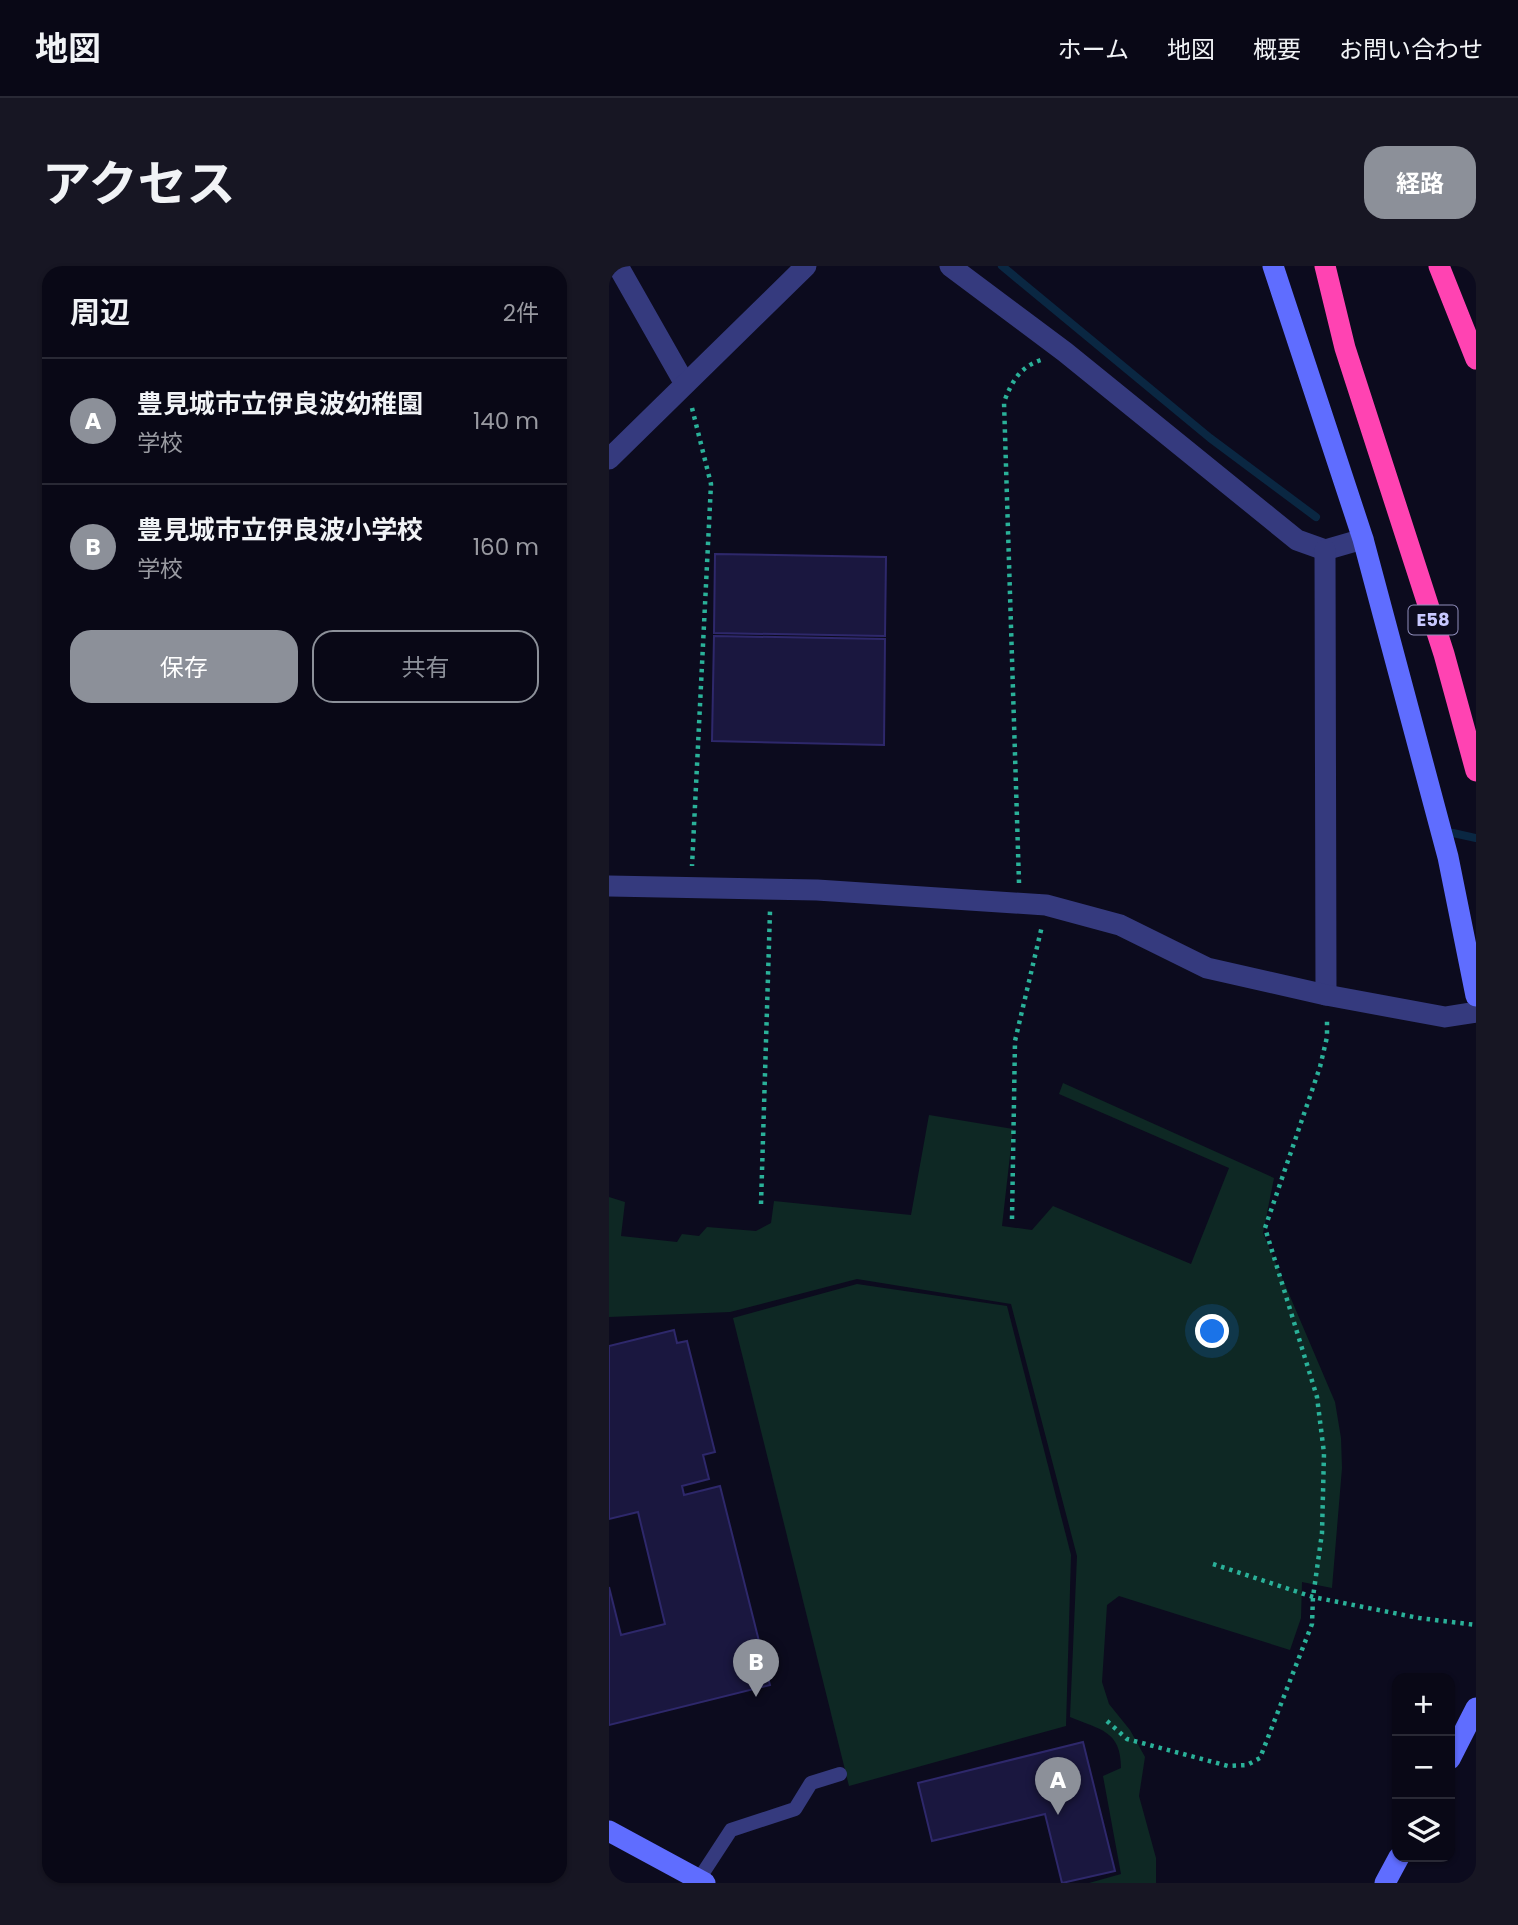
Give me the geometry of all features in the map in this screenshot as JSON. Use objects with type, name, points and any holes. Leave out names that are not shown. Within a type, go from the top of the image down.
[{"type":"highway","name":"E58","points":[[1325,266],[1345,348],[1444,654],[1476,771]]},
{"type":"highway","points":[[1439,266],[1476,359]]},
{"type":"street","points":[[618,266],[685,384]]},
{"type":"street","points":[[609,459],[806,266]]},
{"type":"street","points":[[950,266],[1065,352],[1297,540],[1325,550],[1363,539]]},
{"type":"street","points":[[1273,266],[1363,539],[1448,856],[1476,996]]},
{"type":"street","points":[[1325,550],[1326,995]]},
{"type":"street","points":[[609,886],[771,889],[1046,905],[1120,925],[1207,968],[1326,995],[1445,1017],[1476,1013]]},
{"type":"street","points":[[1455,1749],[1476,1708]]},
{"type":"street","points":[[609,1831],[702,1881]]},
{"type":"street","points":[[1385,1883],[1396,1862]]},
{"type":"lane","points":[[702,1881],[731,1830],[795,1809],[811,1783],[840,1774]]},
{"type":"path","points":[[1020,902],[1004,402],[1013,379],[1028,365],[1065,352]]},
{"type":"path","points":[[685,384],[711,484],[691,888]]},
{"type":"path","points":[[761,1204],[771,889]]},
{"type":"path","points":[[1012,1219],[1016,1041],[1046,905]]},
{"type":"path","points":[[1107,1721],[1127,1739],[1228,1766],[1247,1765],[1261,1758],[1312,1624],[1322,1533],[1323,1442],[1317,1397],[1265,1228],[1325,1047],[1326,995]]},
{"type":"path","points":[[1213,1564],[1313,1597],[1419,1618],[1476,1625]]},
{"type":"green space","points":[[1063,1083],[1274,1178],[1263,1233],[1335,1402],[1341,1438],[1342,1468],[1332,1588],[1302,1582],[1301,1618],[1290,1650],[1119,1596],[1107,1605],[1102,1682],[1109,1704],[1130,1730],[1145,1757],[1139,1796],[1156,1858],[1156,1883],[1089,1883],[1121,1874],[1103,1776],[1121,1768],[1120,1755],[1113,1739],[1107,1733],[1070,1717],[1077,1556],[1011,1304],[857,1279],[730,1312],[609,1317],[609,1197],[625,1202],[621,1236],[677,1242],[682,1234],[699,1236],[707,1227],[756,1231],[771,1223],[774,1201],[911,1215],[929,1115],[1013,1129],[1002,1226],[1032,1230],[1053,1206],[1191,1264],[1229,1168],[1059,1094]]},
{"type":"green space","points":[[857,1284],[1007,1306],[1071,1555],[1066,1726],[849,1786],[733,1318]]},
{"type":"building","points":[[715,554],[886,557],[885,636],[714,633]]},
{"type":"building","points":[[714,636],[885,639],[884,745],[712,741]]},
{"type":"building","points":[[674,1330],[677,1343],[687,1341],[715,1452],[703,1455],[709,1479],[682,1486],[684,1495],[720,1486],[770,1685],[609,1725],[609,1587],[621,1635],[665,1624],[638,1512],[609,1519],[609,1346]]},
{"type":"building","points":[[1083,1742],[1115,1871],[1062,1883],[1045,1814],[932,1841],[918,1783]]},
{"type":"waterway","points":[[1002,266],[1210,438],[1316,517]]},
{"type":"waterway","points":[[1453,833],[1476,838]]},
{"type":"place","name":"豊見城市立伊良波小学校","points":[[756,1697]]},
{"type":"place","name":"豊見城市立伊良波幼稚園","points":[[1058,1815]]}]
